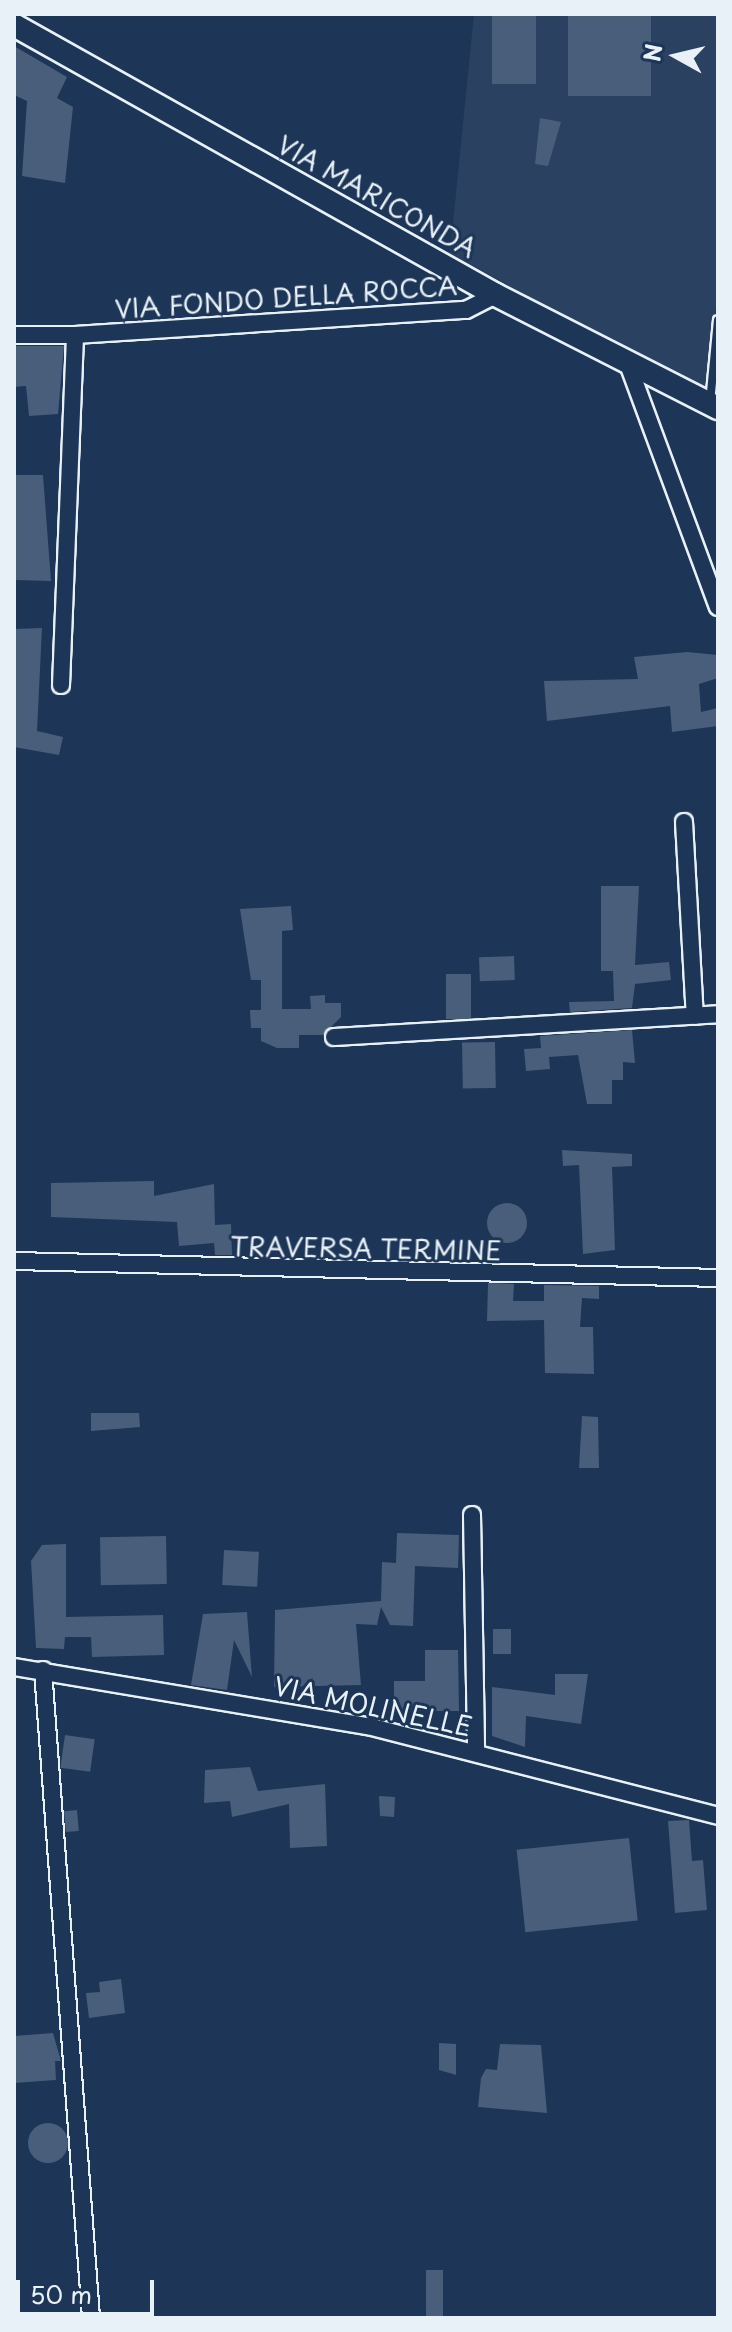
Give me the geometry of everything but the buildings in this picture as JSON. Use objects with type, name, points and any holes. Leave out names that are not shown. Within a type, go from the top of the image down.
[{"type":"street","name":"VIA MARICONDA","points":[[14,25],[496,295],[714,406]]},
{"type":"street","name":"VIA FONDO DELLA ROCCA","points":[[14,335],[75,335],[466,310],[496,295]]},
{"type":"street","points":[[61,685],[75,335]]},
{"type":"street","points":[[628,364],[718,607]]},
{"type":"street","points":[[684,822],[695,1016]]},
{"type":"street","points":[[334,1037],[718,1014]]},
{"type":"street","name":"TRAVERSA TERMINE","points":[[14,1261],[718,1278]]},
{"type":"street","points":[[472,1515],[476,1752]]},
{"type":"street","name":"VIA MOLINELLE","points":[[14,1667],[476,1752],[718,1816]]},
{"type":"street","points":[[43,1670],[91,2318]]},
{"type":"lane","points":[[714,406],[718,320]]},
{"type":"shaded area","points":[[474,14],[718,14],[718,290],[706,394],[450,253]]}]
